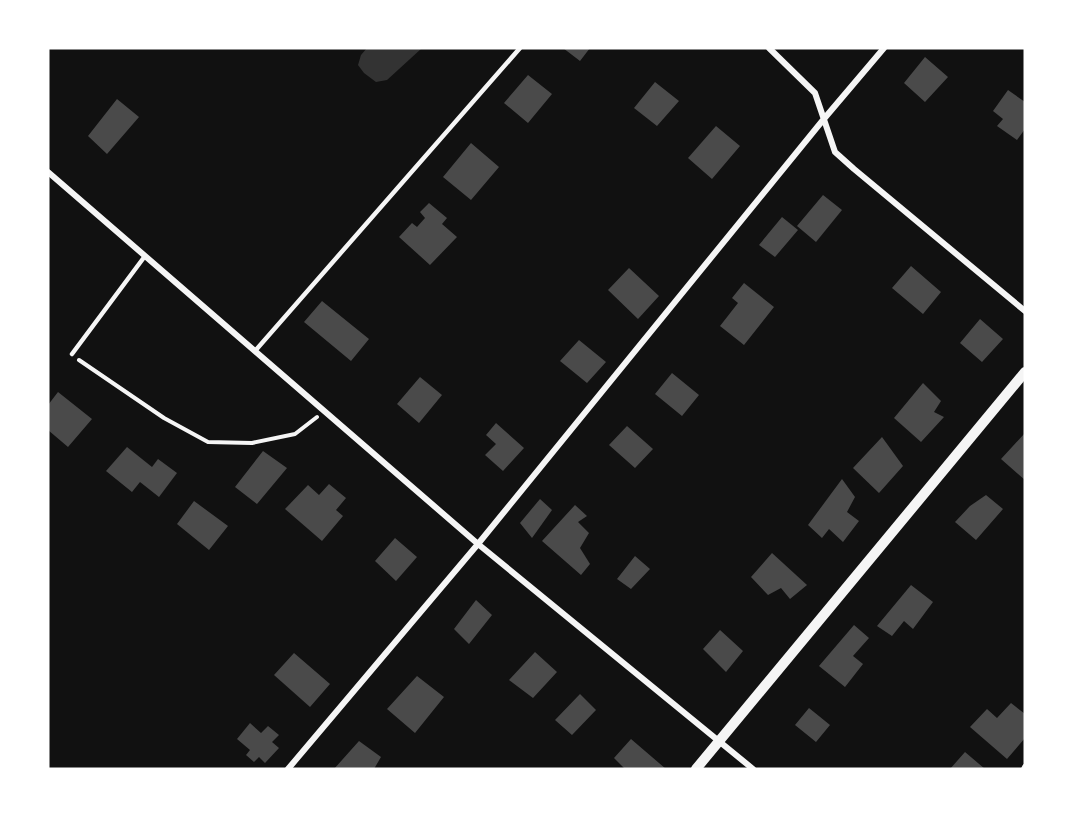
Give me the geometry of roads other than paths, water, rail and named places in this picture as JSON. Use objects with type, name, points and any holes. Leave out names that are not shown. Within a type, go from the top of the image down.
[{"type":"street","points":[[770,48],[815,93],[835,152],[1025,310]]},
{"type":"street","points":[[288,769],[478,544],[884,48]]},
{"type":"street","points":[[48,172],[478,544],[753,769]]},
{"type":"street","points":[[696,769],[1025,372]]},
{"type":"lane","points":[[255,351],[520,48]]},
{"type":"lane","points":[[72,354],[145,256]]}]
